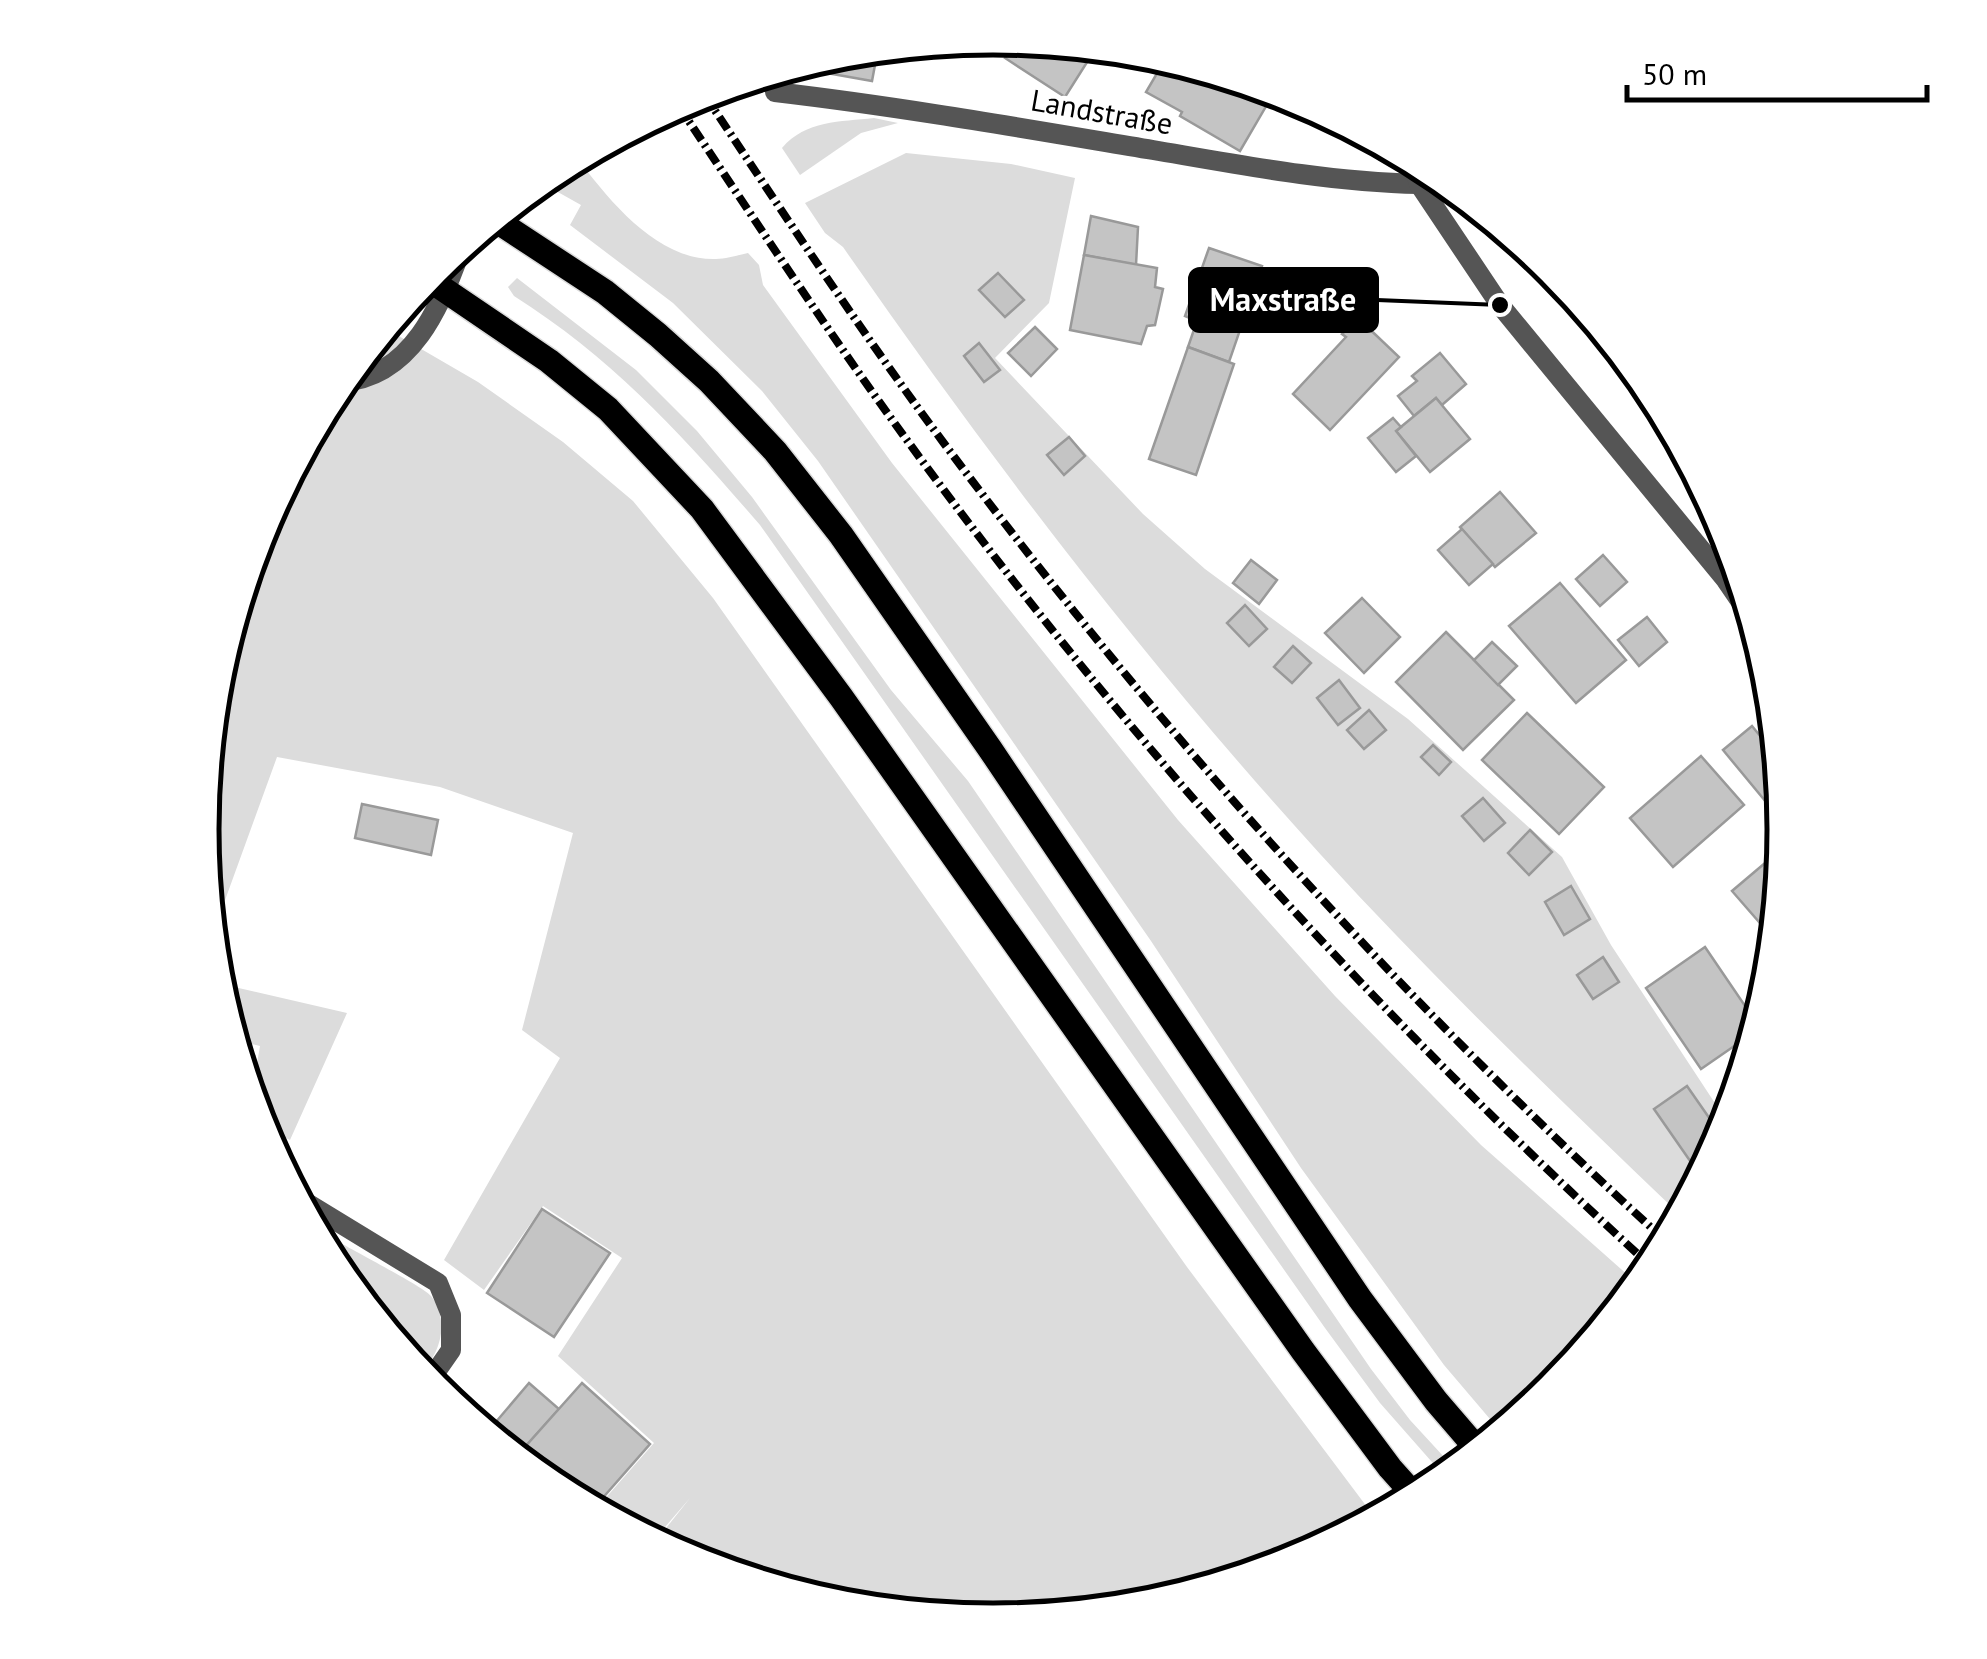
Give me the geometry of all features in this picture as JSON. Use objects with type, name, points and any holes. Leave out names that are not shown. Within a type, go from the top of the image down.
[{"type":"main road","points":[[506,228],[604,292],[710,381],[774,452],[841,536],[1008,776],[1360,1299],[1436,1402],[1470,1440]]},
{"type":"main road","points":[[441,287],[549,362],[608,409],[702,509],[830,681],[1303,1351],[1405,1485]]},
{"type":"street","name":"Landstraße","points":[[775,92],[921,110],[1290,173],[1419,184]]},
{"type":"street","points":[[1419,184],[1500,305],[1727,582]]},
{"type":"street","points":[[364,379],[394,365],[427,324],[433,295]]},
{"type":"street","points":[[320,1211],[438,1283],[452,1315],[451,1350],[438,1369]]},
{"type":"shaded area","points":[[874,118],[898,123],[861,133],[800,175],[782,148],[813,127]]},
{"type":"shaded area","points":[[906,153],[1011,164],[1075,178],[1049,303],[995,358],[1143,514],[1205,569],[1408,719],[1562,857],[1611,945],[1717,1106],[1670,1205],[1450,991],[1257,783],[1072,559],[955,405],[843,247],[825,233],[805,203]]},
{"type":"shaded area","points":[[587,171],[636,225],[674,250],[716,259],[748,253],[759,265],[763,285],[892,463],[1178,820],[1335,996],[1481,1145],[1627,1274],[1576,1340],[1492,1422],[1444,1365],[1301,1168],[1151,941],[818,461],[762,391],[673,303],[570,225],[581,205],[556,191]]},
{"type":"shaded area","points":[[517,278],[636,370],[697,431],[752,497],[891,690],[968,781],[1371,1369],[1445,1458],[1435,1465],[1380,1403],[760,525],[646,401],[584,346],[514,296],[508,287]]},
{"type":"shaded area","points":[[398,335],[478,382],[563,442],[633,501],[713,598],[1187,1267],[1367,1507],[1290,1545],[1194,1578],[1095,1597],[994,1604],[892,1597],[793,1578],[664,1530],[690,1498],[663,1529],[605,1499],[654,1443],[558,1356],[622,1258],[543,1206],[484,1290],[444,1260],[560,1058],[522,1030],[573,833],[440,787],[277,757],[223,905],[221,779],[234,678],[245,629],[278,533],[299,487],[350,399]]},
{"type":"shaded area","points":[[235,987],[347,1013],[290,1140],[283,1136],[260,1078],[256,1067],[260,1046],[249,1044]]},
{"type":"shaded area","points":[[338,1241],[431,1296],[441,1326],[430,1360],[411,1340]]},
{"type":"building","points":[[1007,56],[1088,61],[1065,97]]},
{"type":"building","points":[[875,65],[872,81],[828,73]]},
{"type":"building","points":[[1157,73],[1267,105],[1240,151],[1146,92]]},
{"type":"building","points":[[1091,216],[1138,227],[1136,265],[1084,255]]},
{"type":"building","points":[[1209,248],[1262,266],[1229,362],[1188,347],[1197,321],[1185,316]]},
{"type":"building","points":[[1084,255],[1157,268],[1155,287],[1163,289],[1155,325],[1147,326],[1141,344],[1070,330]]},
{"type":"building","points":[[998,273],[1024,300],[1005,317],[979,290]]},
{"type":"building","points":[[1358,318],[1399,357],[1330,430],[1293,394],[1346,337],[1342,334]]},
{"type":"building","points":[[1035,327],[1057,349],[1031,376],[1008,353]]},
{"type":"building","points":[[979,343],[1000,370],[984,382],[964,356]]},
{"type":"building","points":[[1188,347],[1234,364],[1196,475],[1149,459]]},
{"type":"building","points":[[1440,353],[1466,384],[1442,405],[1436,398],[1414,416],[1398,396],[1417,381],[1412,376]]},
{"type":"building","points":[[1436,398],[1470,439],[1430,472],[1396,431]]},
{"type":"building","points":[[1393,418],[1401,427],[1396,431],[1416,456],[1396,472],[1368,438]]},
{"type":"building","points":[[1069,437],[1085,456],[1064,475],[1047,455]]},
{"type":"building","points":[[1500,492],[1536,533],[1495,567],[1460,527]]},
{"type":"building","points":[[1462,529],[1493,564],[1469,585],[1438,550]]},
{"type":"building","points":[[1603,555],[1627,582],[1600,606],[1576,579]]},
{"type":"building","points":[[1251,560],[1277,580],[1259,604],[1233,583]]},
{"type":"building","points":[[1560,583],[1626,660],[1576,703],[1509,626]]},
{"type":"building","points":[[1362,598],[1400,637],[1364,673],[1325,633]]},
{"type":"building","points":[[1245,605],[1267,629],[1249,646],[1227,623]]},
{"type":"building","points":[[1647,617],[1667,642],[1639,666],[1618,640]]},
{"type":"building","points":[[1446,632],[1514,700],[1463,750],[1396,682]]},
{"type":"building","points":[[1492,642],[1517,666],[1498,685],[1474,660]]},
{"type":"building","points":[[1293,646],[1311,663],[1292,683],[1274,667]]},
{"type":"building","points":[[1339,680],[1360,708],[1338,725],[1317,698]]},
{"type":"building","points":[[1369,710],[1386,730],[1364,749],[1347,730]]},
{"type":"building","points":[[1527,713],[1604,787],[1559,834],[1482,760]]},
{"type":"building","points":[[1752,726],[1762,738],[1767,803],[1723,750]]},
{"type":"building","points":[[1433,745],[1451,762],[1439,775],[1421,757]]},
{"type":"building","points":[[1701,756],[1744,805],[1673,867],[1630,818]]},
{"type":"building","points":[[1483,798],[1505,823],[1484,841],[1462,816]]},
{"type":"building","points":[[362,804],[438,820],[431,855],[355,838]]},
{"type":"building","points":[[1530,830],[1552,852],[1529,875],[1508,853]]},
{"type":"building","points":[[1767,862],[1762,925],[1732,891]]},
{"type":"building","points":[[1571,886],[1590,919],[1564,935],[1545,902]]},
{"type":"building","points":[[1705,947],[1747,1009],[1738,1044],[1701,1069],[1646,988]]},
{"type":"building","points":[[1603,957],[1619,982],[1593,999],[1577,975]]},
{"type":"building","points":[[1687,1086],[1711,1121],[1692,1164],[1654,1109]]},
{"type":"building","points":[[542,1209],[610,1253],[554,1337],[487,1293]]},
{"type":"building","points":[[529,1383],[559,1409],[525,1446],[496,1422]]},
{"type":"building","points":[[582,1383],[650,1444],[603,1498],[525,1446]]},
{"type":"railway","points":[[713,108],[912,399],[1109,655],[1286,860],[1378,959],[1472,1056],[1655,1231]]},
{"type":"railway","points":[[687,119],[888,415],[1088,674],[1266,881],[1359,981],[1640,1256]]},
{"type":"place","name":"Maxstraße","points":[[1500,305]]}]
